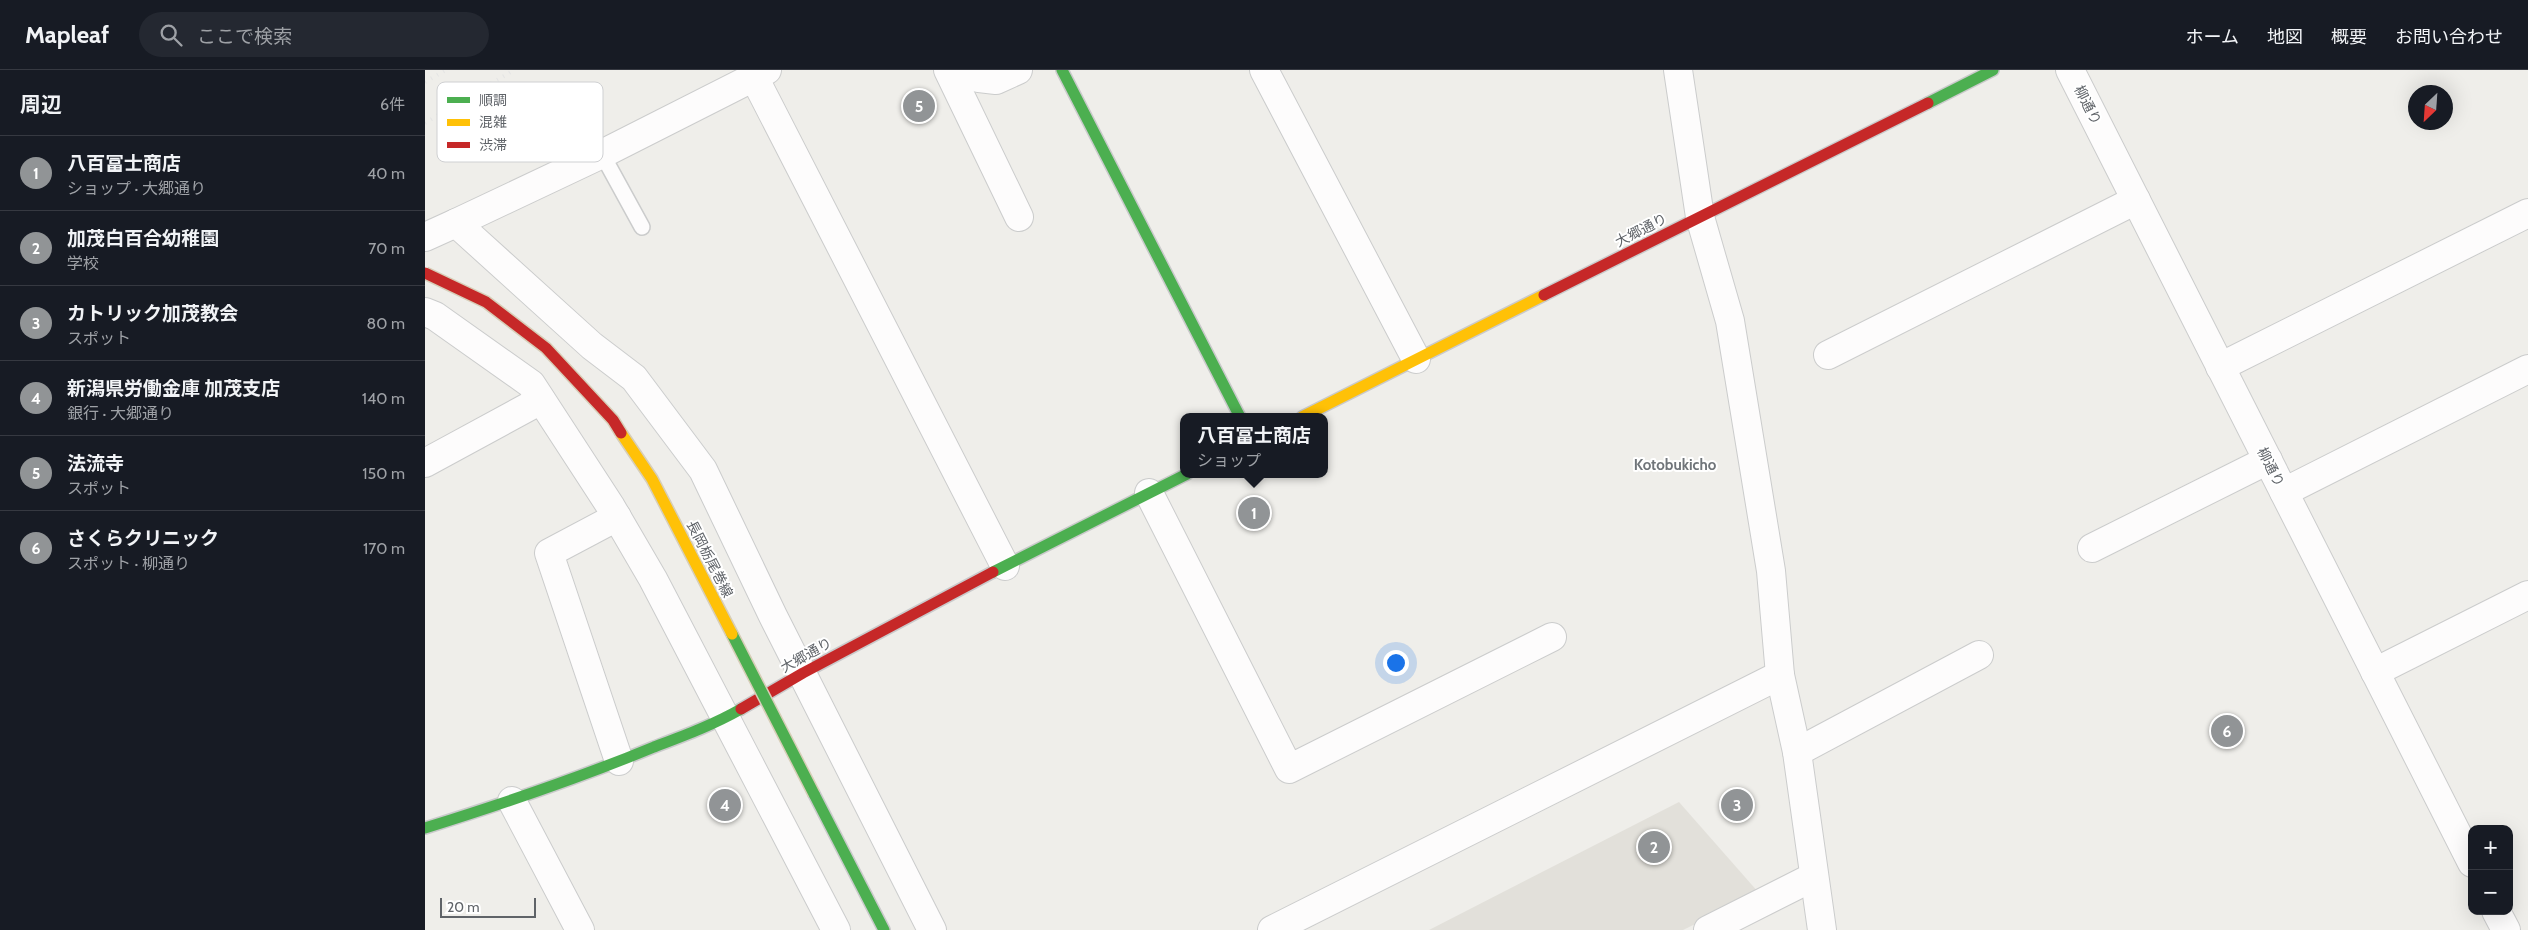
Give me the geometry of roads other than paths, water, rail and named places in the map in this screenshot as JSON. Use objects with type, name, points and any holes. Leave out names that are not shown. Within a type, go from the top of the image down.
[{"type":"street","points":[[948,70],[1019,217]]},
{"type":"street","points":[[973,70],[979,78],[996,80],[1018,70]]},
{"type":"street","points":[[1062,70],[1238,413]]},
{"type":"street","points":[[1265,70],[1416,359]]},
{"type":"street","points":[[1678,70],[1700,217],[1730,321],[1771,572],[1780,675],[1797,752],[1813,877],[1822,930]]},
{"type":"street","name":"大郷通り","points":[[1310,413],[1993,70]]},
{"type":"street","name":"柳通り","points":[[2070,70],[2468,855]]},
{"type":"street","points":[[603,153],[760,73],[1005,566]]},
{"type":"street","points":[[425,237],[585,162]]},
{"type":"street","points":[[1828,355],[2136,200]]},
{"type":"street","points":[[2220,367],[2528,213]]},
{"type":"street","points":[[456,223],[593,346],[634,378],[703,470],[773,616],[932,930]]},
{"type":"street","name":"長岡栃尾巻線","points":[[425,274],[486,302],[547,348],[613,420],[652,479],[884,930]]},
{"type":"street","points":[[425,312],[435,316],[531,384],[617,517],[653,579],[836,930]]},
{"type":"street","points":[[2284,492],[2528,369]]},
{"type":"street","points":[[425,463],[541,400]]},
{"type":"street","points":[[2092,548],[2268,460]]},
{"type":"street","name":"大郷通り","points":[[425,828],[512,801],[726,718],[803,674],[1005,566],[1180,478]]},
{"type":"street","points":[[1149,494],[1289,770],[1552,638]]},
{"type":"street","points":[[617,517],[549,552],[619,761]]},
{"type":"street","points":[[2375,672],[2528,595]]},
{"type":"street","points":[[1797,752],[1979,655]]},
{"type":"street","points":[[1272,930],[1780,675]]},
{"type":"street","points":[[512,801],[581,930]]},
{"type":"street","points":[[1708,930],[1813,877]]},
{"type":"street","points":[[2498,915],[2506,930]]},
{"type":"lane","points":[[603,156],[642,227]]},
{"type":"railway","points":[[425,82],[446,70]]},
{"type":"railway","points":[[494,82],[514,70]]},
{"type":"railway","points":[[425,123],[437,116]]},
{"type":"place","name":"法流寺","points":[[919,106]]},
{"type":"place","name":"八百冨士商店","points":[[1254,513]]},
{"type":"place","name":"さくらクリニック","points":[[2227,731]]},
{"type":"place","name":"新潟県労働金庫 加茂支店","points":[[725,805]]},
{"type":"place","name":"カトリック加茂教会","points":[[1737,805]]},
{"type":"place","name":"加茂白百合幼稚園","points":[[1654,847]]},
{"type":"district","name":"Kotobukicho","points":[[1675,465]]}]
